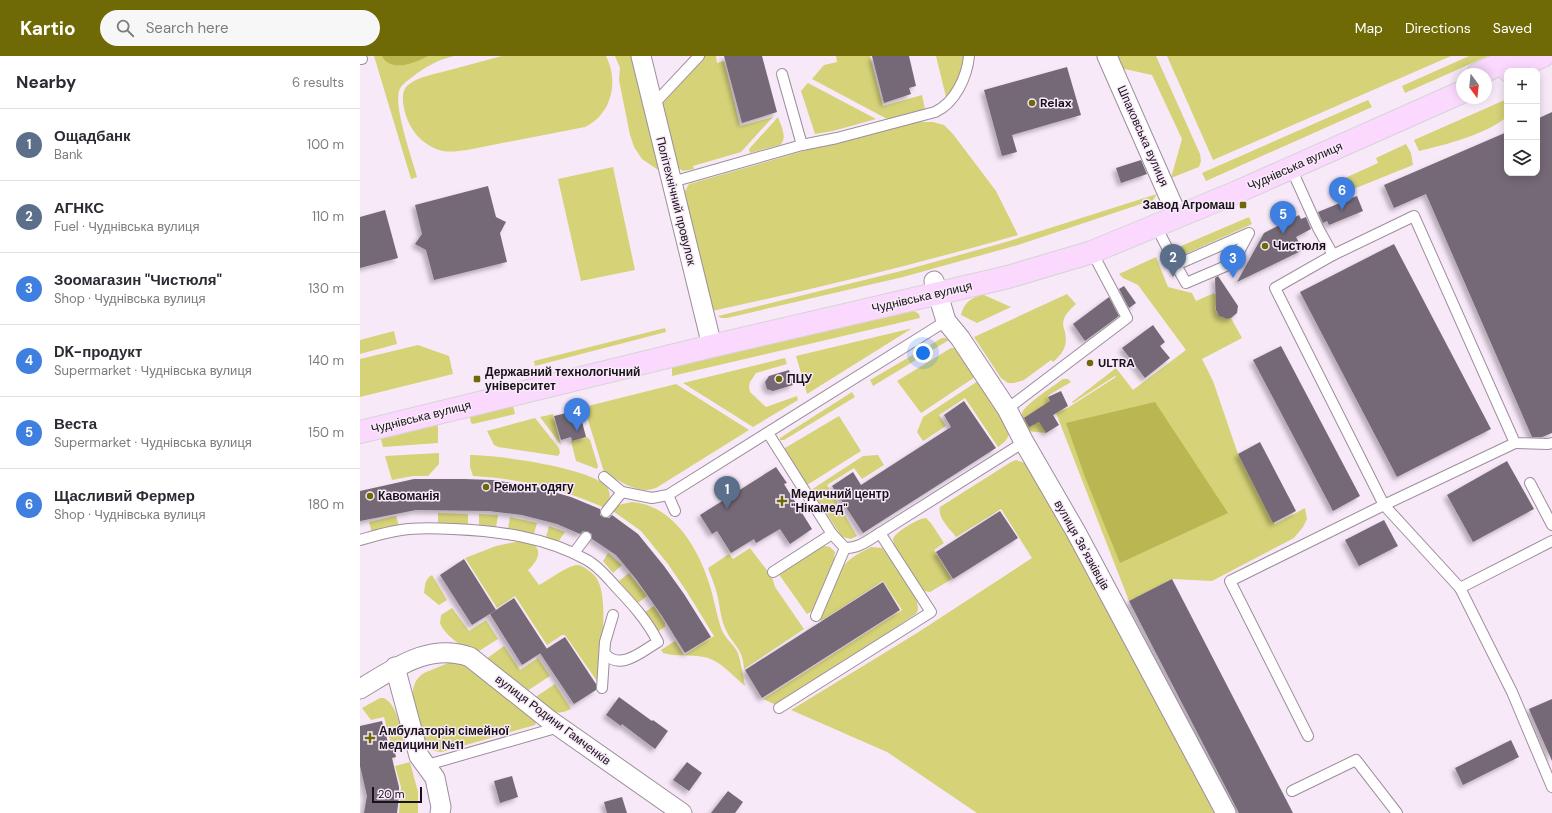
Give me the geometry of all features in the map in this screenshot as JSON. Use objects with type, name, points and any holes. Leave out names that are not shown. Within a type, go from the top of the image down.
[{"type":"main road","points":[[1515,68],[1534,57]]},
{"type":"main road","points":[[1492,70],[1534,57]]},
{"type":"main road","points":[[1492,79],[1504,74]]},
{"type":"main road","name":"Чуднівська вулиця","points":[[936,287],[1008,277],[1092,252],[1156,226],[1176,212],[1456,84]]},
{"type":"main road","name":"Чуднівська вулиця","points":[[360,421],[936,287],[1072,246],[1176,212],[1292,168],[1456,95]]},
{"type":"main road","name":"Чуднівська вулиця","points":[[360,432],[710,340]]},
{"type":"street","name":"Політехнічний провулок","points":[[640,56],[710,340]]},
{"type":"street","name":"Шпаковська вулиця","points":[[1107,56],[1132,120],[1176,212]]},
{"type":"street","name":"вулиця Звʼязківців","points":[[936,287],[946,322],[960,338],[1007,409],[1024,442],[1076,532],[1226,813]]},
{"type":"street","name":"вулиця Родини Гамченків","points":[[360,689],[395,667],[416,657],[445,652],[460,653],[470,657],[548,719],[682,813]]},
{"type":"street","points":[[395,667],[419,756],[435,778],[440,813]]},
{"type":"lane","points":[[652,106],[699,56]]},
{"type":"lane","points":[[672,182],[802,145],[838,138],[938,111],[950,101],[958,90],[967,69],[968,56]]},
{"type":"lane","points":[[782,74],[802,145]]},
{"type":"lane","points":[[1292,168],[1318,228],[1333,255]]},
{"type":"lane","points":[[1515,442],[1414,216],[1333,255],[1275,288],[1384,505],[1460,588],[1512,692],[1552,787]]},
{"type":"lane","points":[[1156,226],[1176,265],[1186,283],[1233,263],[1249,233],[1176,265]]},
{"type":"lane","points":[[1007,409],[1127,318],[1092,252]]},
{"type":"lane","points":[[604,477],[622,492],[652,498],[668,495],[946,322]]},
{"type":"lane","points":[[768,433],[832,534],[845,548],[851,549],[880,533],[1024,442]]},
{"type":"lane","points":[[1308,736],[1230,582],[1384,505],[1515,442],[1552,443]]},
{"type":"lane","points":[[1530,482],[1552,525]]},
{"type":"lane","points":[[606,512],[622,492]]},
{"type":"lane","points":[[668,495],[675,511]]},
{"type":"lane","points":[[360,540],[414,528],[477,530],[504,533],[534,539],[563,548],[598,568],[644,617],[658,642],[630,659],[615,661],[610,659],[605,654]]},
{"type":"lane","points":[[779,708],[931,612],[880,533]]},
{"type":"lane","points":[[773,572],[832,534]]},
{"type":"lane","points":[[574,554],[586,537]]},
{"type":"lane","points":[[1460,588],[1552,541]]},
{"type":"lane","points":[[816,616],[845,548]]},
{"type":"lane","points":[[602,688],[608,628],[613,615]]},
{"type":"lane","points":[[427,765],[560,726]]},
{"type":"lane","points":[[1292,791],[1356,760],[1397,813]]},
{"type":"shaded area","points":[[374,56],[454,56],[426,67],[406,82],[399,91],[398,99],[401,121],[417,177],[411,179]]},
{"type":"shaded area","points":[[382,56],[428,56],[410,64],[397,65],[386,61]]},
{"type":"shaded area","points":[[502,56],[606,56],[612,76],[612,86],[607,105],[602,114],[585,127],[467,150],[449,152],[442,151],[428,145],[415,133],[405,114],[403,101],[403,94],[408,85],[426,76]]},
{"type":"shaded area","points":[[615,56],[631,56],[661,172],[642,159],[634,147],[630,135],[619,80],[620,68]]},
{"type":"shaded area","points":[[704,56],[716,56],[717,63],[724,61],[740,126],[773,117],[741,152],[693,166],[694,169],[683,171],[677,167],[661,104]]},
{"type":"shaded area","points":[[836,56],[870,56],[883,106],[922,95],[925,109],[889,120],[812,79],[824,65],[837,62]]},
{"type":"shaded area","points":[[936,56],[965,56],[959,78],[946,97]]},
{"type":"shaded area","points":[[1115,56],[1156,56],[1200,154],[1201,161],[1199,167],[1171,178],[1182,139],[1152,75],[1120,68]]},
{"type":"shaded area","points":[[1167,56],[1451,56],[1213,160]]},
{"type":"shaded area","points":[[1469,56],[1488,56],[1461,68],[1456,68],[1456,70],[1405,93],[1402,86]]},
{"type":"shaded area","points":[[808,83],[876,119],[833,131],[815,134],[801,91]]},
{"type":"shaded area","points":[[1368,100],[1372,107],[1206,181],[1202,173]]},
{"type":"shaded area","points":[[1504,100],[1504,119],[1477,134],[1441,146],[1419,151],[1414,140]]},
{"type":"shaded area","points":[[778,117],[784,135],[780,145],[750,153],[749,149]]},
{"type":"shaded area","points":[[918,122],[933,122],[944,125],[953,134],[996,191],[1018,235],[866,276],[712,311],[684,193],[689,184],[821,146]]},
{"type":"shaded area","points":[[1406,144],[1411,153],[1413,165],[1351,190],[1345,178],[1378,163],[1376,158]]},
{"type":"shaded area","points":[[613,167],[635,270],[581,281],[558,179]]},
{"type":"shaded area","points":[[1157,194],[1153,200],[1018,245],[903,277],[727,318],[721,318],[718,316],[909,269],[1006,242]]},
{"type":"shaded area","points":[[1249,217],[1252,224],[1181,256],[1176,253],[1174,249]]},
{"type":"shaded area","points":[[1156,257],[1168,287],[1192,293],[1196,301],[1214,293],[1219,300],[1216,305],[1217,312],[1223,318],[1231,318],[1242,338],[1202,359],[1213,381],[1238,454],[1273,522],[1275,524],[1305,508],[1307,519],[1303,527],[1294,538],[1212,581],[1172,579],[1129,601],[1056,413],[1069,407],[1116,377],[1115,376],[1073,403],[1072,402],[1116,368],[1133,390],[1186,350],[1138,285],[1123,278],[1119,274]]},
{"type":"shaded area","points":[[1067,294],[1076,304],[1067,313],[1064,319],[1063,324],[1066,341],[1064,349],[1060,355],[1053,362],[1051,360],[1024,380],[1008,383],[1001,378],[974,337]]},
{"type":"shaded area","points":[[982,295],[1011,307],[977,323],[961,315],[968,302]]},
{"type":"shaded area","points":[[914,311],[919,314],[920,318],[672,376],[672,367]]},
{"type":"shaded area","points":[[665,328],[666,332],[535,366],[534,361]]},
{"type":"shaded area","points":[[911,329],[807,394],[796,356]]},
{"type":"shaded area","points":[[394,331],[397,344],[360,354],[360,340]]},
{"type":"shaded area","points":[[942,338],[949,340],[873,386],[870,380]]},
{"type":"shaded area","points":[[418,345],[449,356],[453,374],[360,397],[360,359]]},
{"type":"shaded area","points":[[951,348],[955,348],[975,377],[921,413],[897,381]]},
{"type":"shaded area","points":[[785,358],[787,364],[756,373],[750,382],[750,392],[766,407],[797,396],[798,400],[753,427],[683,383]]},
{"type":"shaded area","points":[[1063,379],[1068,379],[1071,382],[1048,397],[1056,413],[1053,415],[1046,433],[1027,431],[1022,418],[1022,413],[1028,405]]},
{"type":"shaded area","points":[[978,381],[1009,429],[1009,435],[1005,441],[998,447],[965,398],[939,415],[946,426],[923,441],[917,432],[923,417]]},
{"type":"shaded area","points":[[676,384],[749,430],[656,488],[643,490],[629,486],[604,472],[584,407]]},
{"type":"shaded area","points":[[852,392],[855,397],[784,440],[780,440],[780,438]]},
{"type":"shaded area","points":[[1155,402],[1228,513],[1120,563],[1085,477],[1066,423]]},
{"type":"shaded area","points":[[513,406],[515,414],[473,424],[471,423],[470,417]]},
{"type":"shaded area","points":[[553,414],[561,445],[540,417]]},
{"type":"shaded area","points":[[839,416],[861,451],[807,485],[785,451],[785,448]]},
{"type":"shaded area","points":[[535,418],[559,448],[560,453],[558,456],[498,447],[494,445],[487,431]]},
{"type":"shaded area","points":[[438,425],[438,443],[383,447],[381,439]]},
{"type":"shaded area","points":[[587,437],[590,440],[598,466],[597,469],[576,461],[571,441]]},
{"type":"shaded area","points":[[439,453],[439,464],[428,476],[413,476],[392,480],[385,456]]},
{"type":"shaded area","points":[[470,455],[500,457],[540,463],[578,472],[604,484],[609,491],[609,500],[603,507],[555,490],[523,482],[473,476],[470,467]]},
{"type":"shaded area","points":[[878,455],[884,465],[862,479],[854,468],[827,485],[857,536],[851,539],[842,537],[811,490],[863,456]]},
{"type":"shaded area","points":[[1016,460],[1025,463],[1224,813],[977,813],[887,752],[791,710],[917,633],[1032,558],[1001,509],[956,537],[940,515],[940,507]]},
{"type":"shaded area","points":[[632,502],[647,505],[660,511],[682,530],[691,543],[698,556],[711,589],[722,632],[738,653],[745,686],[715,661],[699,656],[678,655],[663,653],[661,650],[675,641],[684,655],[714,636],[668,564],[641,531],[613,511],[618,505]]},
{"type":"shaded area","points":[[438,513],[468,514],[468,525],[438,524]]},
{"type":"shaded area","points":[[479,514],[498,515],[496,528],[479,525]]},
{"type":"shaded area","points":[[396,516],[399,526],[372,533],[369,522]]},
{"type":"shaded area","points":[[510,517],[537,523],[534,534],[508,529]]},
{"type":"shaded area","points":[[926,518],[944,543],[934,550],[952,579],[930,592],[924,591],[906,566],[894,545],[893,539],[898,533],[908,526],[918,520]]},
{"type":"shaded area","points":[[549,526],[565,532],[558,542],[546,537]]},
{"type":"shaded area","points":[[520,541],[531,543],[538,550],[538,557],[536,561],[528,570],[539,585],[564,570],[577,565],[587,569],[597,579],[603,602],[599,684],[565,635],[562,635],[547,645],[515,596],[497,608],[465,558],[496,546]]},
{"type":"shaded area","points":[[820,547],[830,547],[835,552],[833,566],[814,610],[807,614],[778,573]]},
{"type":"shaded area","points":[[871,547],[882,548],[893,562],[916,597],[918,608],[917,613],[845,662],[776,705],[763,699],[902,610],[883,581],[821,621],[820,618],[841,569],[851,559]]},
{"type":"shaded area","points":[[750,548],[772,577],[775,587],[804,629],[744,669],[742,656],[723,624],[718,598],[708,568],[729,554],[733,559]]},
{"type":"shaded area","points":[[608,553],[622,565],[613,573],[603,561]]},
{"type":"shaded area","points":[[629,573],[647,596],[638,603],[619,581]]},
{"type":"shaded area","points":[[432,575],[447,600],[439,605],[424,593],[427,580]]},
{"type":"shaded area","points":[[654,606],[665,623],[665,627],[657,632],[645,612]]},
{"type":"shaded area","points":[[452,608],[469,631],[486,620],[498,639],[479,651],[468,649],[456,642],[446,633],[440,623],[441,615]]},
{"type":"shaded area","points":[[504,646],[520,670],[538,658],[550,676],[524,693],[486,659]]},
{"type":"shaded area","points":[[460,660],[537,721],[535,725],[442,752],[434,751],[425,744],[414,706],[414,687],[417,679],[424,673],[453,661]]},
{"type":"shaded area","points":[[555,684],[571,709],[565,712],[551,711],[534,698]]},
{"type":"shaded area","points":[[380,698],[384,698],[392,706],[400,724],[404,743],[395,745],[391,744],[384,717],[371,720],[362,708]]},
{"type":"shaded area","points":[[410,762],[418,792],[418,813],[399,813],[401,787],[395,766]]},
{"type":"building","points":[[724,56],[762,56],[777,112],[742,123]]},
{"type":"building","points":[[872,56],[909,56],[916,86],[909,88],[911,94],[884,103]]},
{"type":"building","name":"Relax","points":[[1067,67],[1081,115],[1012,135],[1017,152],[1002,156],[984,90]]},
{"type":"building","points":[[1552,112],[1552,433],[1542,437],[1532,437],[1426,194],[1394,208],[1384,185],[1504,133],[1504,176],[1540,176],[1540,118]]},
{"type":"building","points":[[1141,160],[1147,174],[1121,183],[1116,168]]},
{"type":"building","points":[[488,186],[496,217],[506,222],[500,233],[507,262],[434,280],[426,250],[415,244],[422,234],[415,205]]},
{"type":"building","points":[[1357,196],[1363,211],[1329,225],[1327,221],[1323,223],[1318,212]]},
{"type":"building","points":[[385,210],[398,258],[360,268],[360,217]]},
{"type":"building","points":[[1299,215],[1301,219],[1306,217],[1311,229],[1296,237],[1303,250],[1237,282],[1264,233]]},
{"type":"building","points":[[1394,244],[1491,429],[1397,477],[1300,292]]},
{"type":"building","points":[[1218,276],[1238,306],[1237,313],[1231,318],[1227,319],[1219,316],[1216,310],[1215,278]]},
{"type":"building","points":[[1124,286],[1136,303],[1129,308],[1119,289]]},
{"type":"building","points":[[1109,297],[1119,316],[1085,341],[1073,324]]},
{"type":"building","points":[[1153,325],[1165,342],[1160,346],[1170,358],[1145,378],[1122,348]]},
{"type":"building","points":[[1281,346],[1360,496],[1333,511],[1253,360]]},
{"type":"building","name":"ПЦУ","points":[[789,370],[793,385],[773,391],[767,389],[765,382],[769,376]]},
{"type":"building","points":[[1061,391],[1068,406],[1053,415],[1059,425],[1046,433],[1039,422],[1029,427],[1024,418],[1050,401],[1048,397]]},
{"type":"building","points":[[964,401],[996,448],[863,533],[832,486],[853,472],[861,485],[951,427],[944,415]]},
{"type":"building","points":[[579,410],[586,437],[572,441],[571,437],[561,440],[554,416]]},
{"type":"building","points":[[1260,442],[1296,511],[1273,523],[1238,454]]},
{"type":"building","points":[[1507,461],[1534,509],[1473,542],[1447,495]]},
{"type":"building","points":[[776,467],[787,483],[784,484],[812,529],[790,544],[780,529],[756,543],[754,539],[731,553],[717,531],[712,534],[700,515]]},
{"type":"building","points":[[414,479],[493,480],[533,486],[571,497],[600,509],[600,515],[605,518],[609,518],[612,515],[638,534],[664,566],[684,594],[711,637],[685,653],[662,616],[636,579],[616,555],[592,539],[592,534],[587,531],[583,531],[580,534],[557,524],[522,515],[489,511],[416,510],[360,521],[360,491]]},
{"type":"building","points":[[1000,511],[1018,538],[953,579],[936,552]]},
{"type":"building","points":[[1384,520],[1398,546],[1359,566],[1345,540]]},
{"type":"building","points":[[464,559],[496,610],[472,625],[440,575]]},
{"type":"building","points":[[1172,579],[1293,813],[1239,813],[1129,601]]},
{"type":"building","points":[[883,582],[900,610],[762,698],[745,670]]},
{"type":"building","points":[[514,598],[547,649],[522,665],[490,614]]},
{"type":"building","points":[[565,637],[596,684],[596,690],[574,704],[540,653]]},
{"type":"building","points":[[619,697],[668,731],[655,749],[622,724],[621,726],[606,715]]},
{"type":"building","points":[[1552,699],[1552,761],[1529,709]]},
{"type":"building","points":[[382,721],[389,746],[393,745],[396,757],[392,758],[399,787],[397,813],[364,813],[367,796],[360,766],[360,726]]},
{"type":"building","points":[[1511,740],[1519,757],[1463,785],[1455,768]]},
{"type":"building","points":[[687,762],[702,773],[689,791],[673,780]]},
{"type":"building","points":[[512,776],[518,797],[500,803],[494,781]]},
{"type":"building","points":[[728,791],[743,802],[735,813],[711,813]]},
{"type":"building","points":[[622,797],[627,813],[607,813],[604,802]]},
{"type":"place","name":"Relax","points":[[1032,103]]},
{"type":"place","name":"Завод Агромаш","points":[[1243,205]]},
{"type":"place","name":"Щасливий Фермер","points":[[1342,210]]},
{"type":"place","name":"Веста","points":[[1283,234]]},
{"type":"place","name":"Чистюля","points":[[1265,246]]},
{"type":"place","name":"АГНКС","points":[[1173,277]]},
{"type":"place","name":"Зоомагазин \"Чистюля\"","points":[[1233,278]]},
{"type":"place","name":"ULTRA","points":[[1090,363]]},
{"type":"place","name":"Державний технологiчний університет","points":[[477,379]]},
{"type":"place","name":"ПЦУ","points":[[779,379]]},
{"type":"place","name":"DK-продукт","points":[[577,431]]},
{"type":"place","name":"Ремонт одягу","points":[[486,487]]},
{"type":"place","name":"Кавоманія","points":[[370,496]]},
{"type":"place","name":"Медичний центр \"Нікамед\"","points":[[782,501]]},
{"type":"place","name":"Ощадбанк","points":[[727,509]]},
{"type":"place","name":"Амбулаторія сімейної медицини №11","points":[[370,738]]}]
